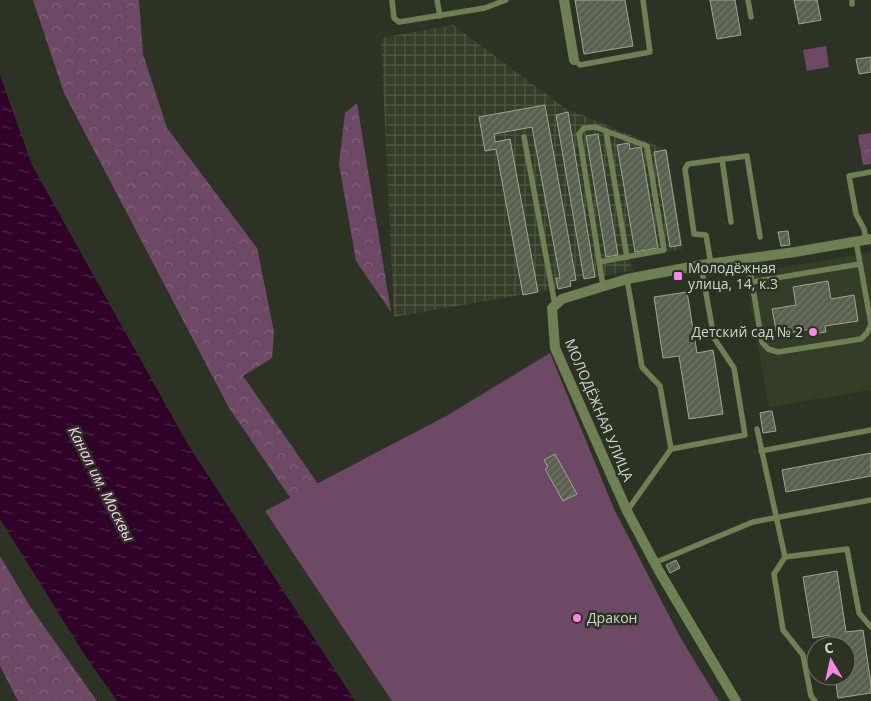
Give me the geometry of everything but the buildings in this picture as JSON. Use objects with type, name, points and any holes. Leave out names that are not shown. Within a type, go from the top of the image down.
[{"type":"street","points":[[564,0],[574,60]]},
{"type":"street","points":[[555,305],[562,299],[627,279],[706,264],[865,240]]},
{"type":"street","name":"МОЛОДЁЖНАЯ УЛИЦА","points":[[555,305],[552,308],[556,348],[627,511],[654,562],[736,701]]},
{"type":"lane","points":[[392,0],[396,22],[485,8],[506,0]]},
{"type":"lane","points":[[437,0],[440,16]]},
{"type":"lane","points":[[484,0],[485,8]]},
{"type":"lane","points":[[574,60],[580,66],[650,52],[643,0]]},
{"type":"lane","points":[[748,0],[751,17]]},
{"type":"lane","points":[[599,262],[664,250],[647,146],[590,127],[584,128],[579,134],[599,262],[603,286]]},
{"type":"lane","points":[[606,131],[627,257]]},
{"type":"lane","points":[[524,137],[555,305]]},
{"type":"lane","points":[[627,511],[671,449],[745,435],[734,368],[714,338],[706,264],[706,236],[694,234],[685,169],[688,164],[744,156],[748,158],[760,237]]},
{"type":"lane","points":[[722,159],[731,222]]},
{"type":"lane","points":[[748,259],[762,342],[768,349],[778,352],[861,338],[871,324],[860,264],[865,240],[864,229],[856,214],[849,176],[871,172]]},
{"type":"lane","points":[[752,282],[860,264]]},
{"type":"lane","points":[[627,279],[642,368],[660,386],[671,449]]},
{"type":"lane","points":[[757,428],[785,557],[774,574],[783,630],[803,655],[811,696],[815,701]]},
{"type":"lane","points":[[761,451],[871,430]]},
{"type":"lane","points":[[654,562],[753,522],[871,500]]},
{"type":"lane","points":[[785,557],[847,549],[859,613],[871,627]]},
{"type":"shaded area","points":[[453,25],[565,108],[667,150],[683,249],[630,258],[632,271],[570,281],[571,286],[394,317],[381,38]]},
{"type":"shaded area","name":"Детский сад № 2","points":[[871,252],[871,390],[769,407],[745,274]]},
{"type":"green space","points":[[33,0],[139,0],[143,54],[167,128],[257,248],[274,332],[272,358],[243,376],[469,701],[429,701],[229,408],[64,93]]},
{"type":"green space","points":[[826,46],[829,67],[807,71],[803,50]]},
{"type":"green space","points":[[357,103],[391,312],[356,261],[339,164],[345,113]]},
{"type":"green space","points":[[871,133],[871,164],[863,165],[858,135]]},
{"type":"green space","points":[[550,353],[614,509],[680,637],[719,701],[392,701],[265,511],[448,415]]},
{"type":"green space","points":[[0,556],[31,608],[97,701],[18,701],[0,666]]},
{"type":"water","name":"Канал им. Москвы","points":[[0,75],[32,165],[187,443],[355,701],[117,701],[84,654],[0,519]]},
{"type":"place","name":"Молодёжная улица, 14, к.3","points":[[678,276]]},
{"type":"place","name":"Детский сад № 2","points":[[813,332]]},
{"type":"place","name":"Дракон","points":[[577,618]]}]
